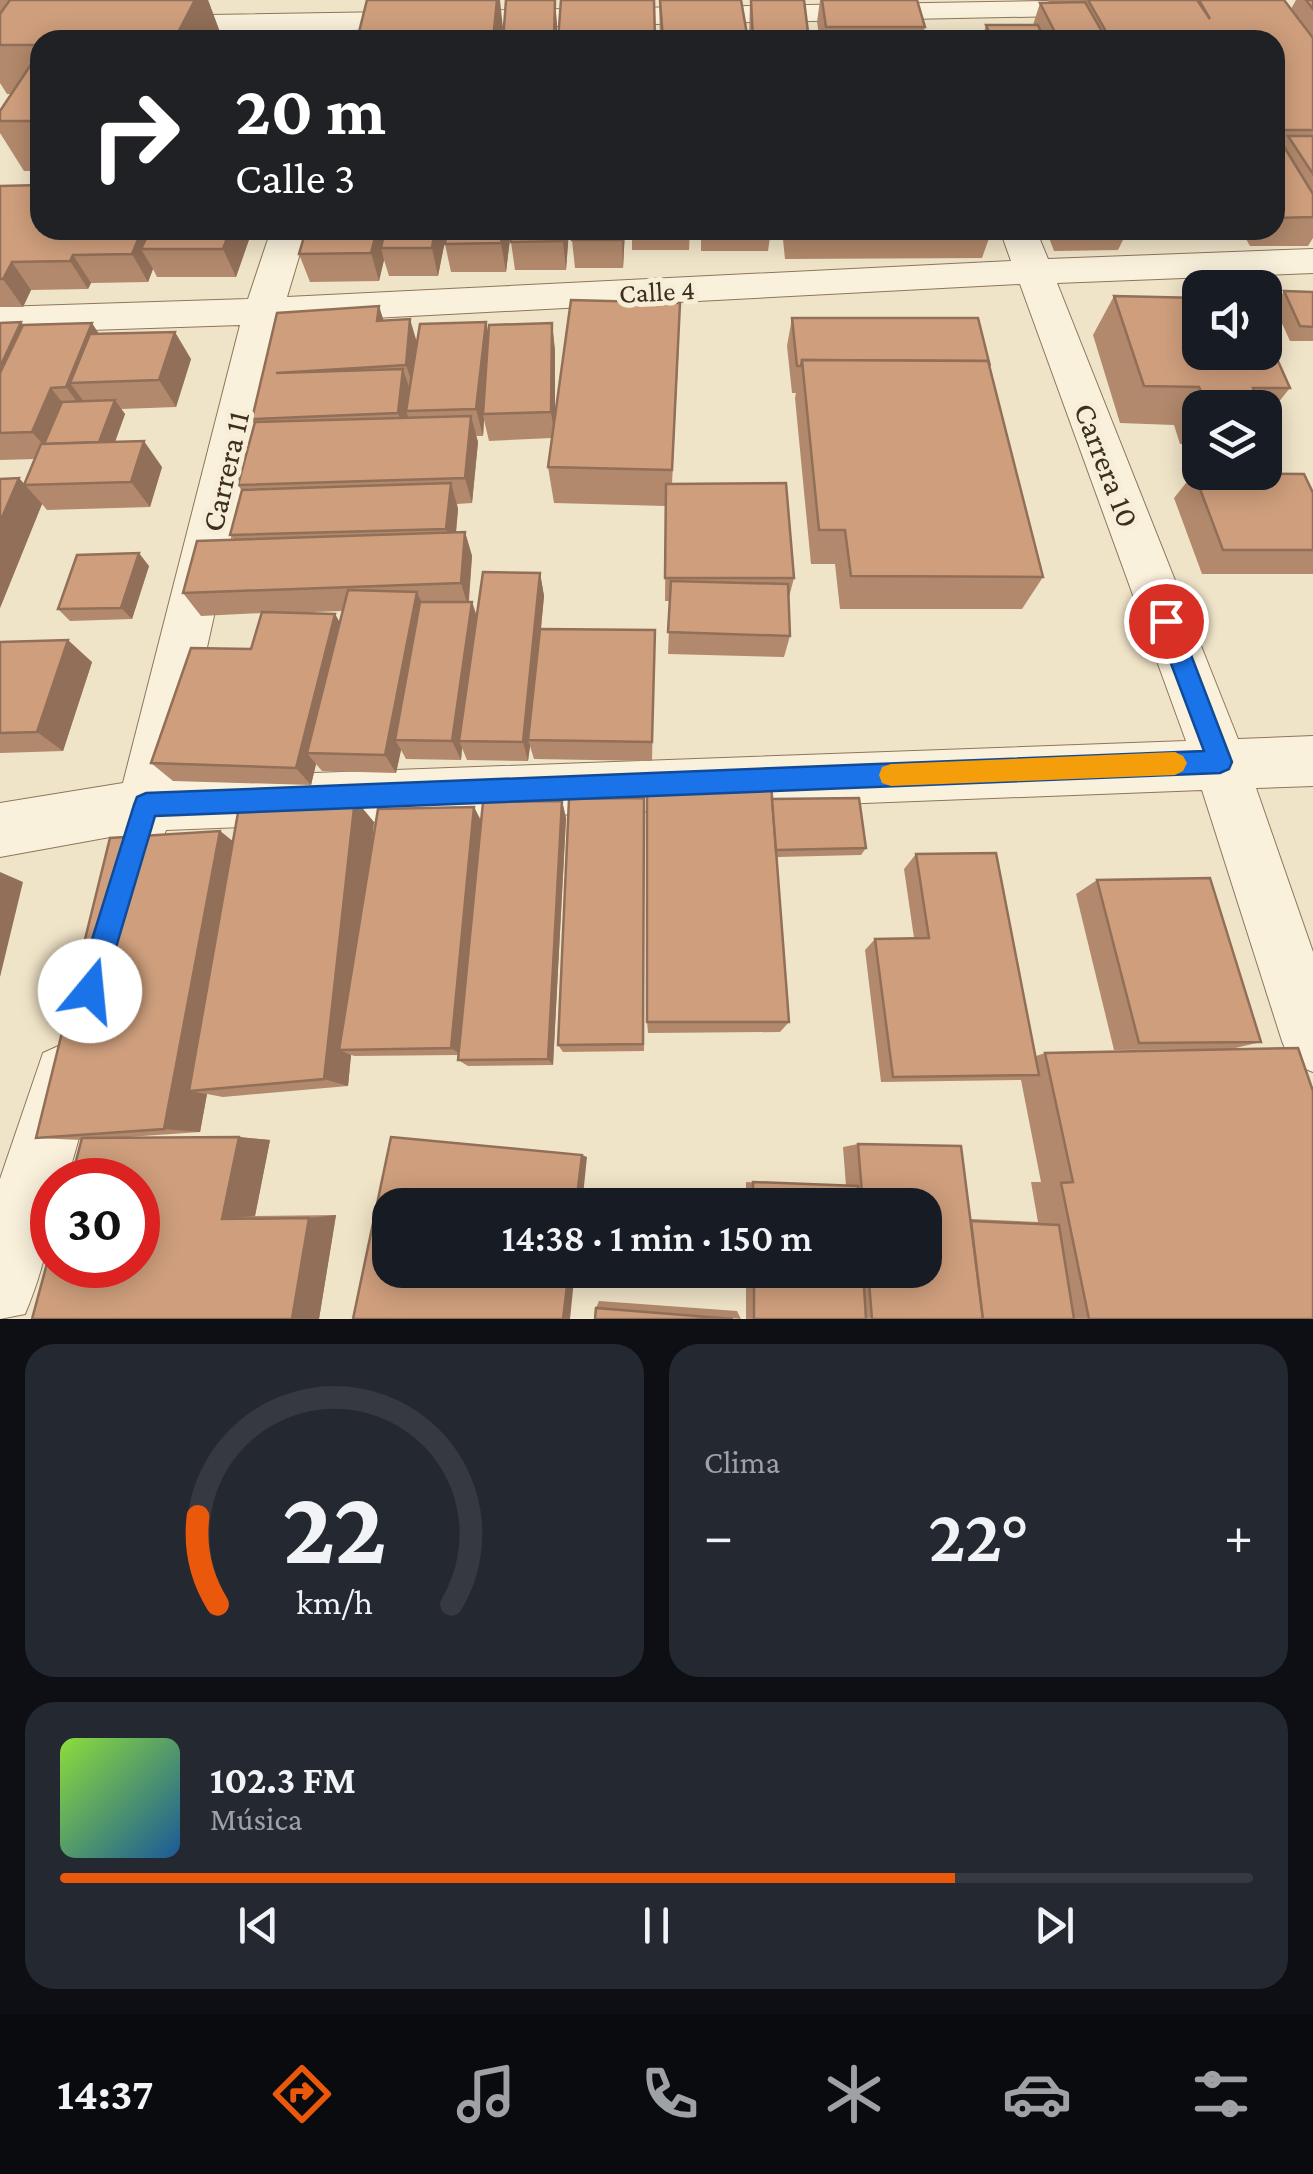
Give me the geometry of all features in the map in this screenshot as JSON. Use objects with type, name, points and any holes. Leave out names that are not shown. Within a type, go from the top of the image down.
[{"type":"street","points":[[119,26],[940,17],[1128,8]]},
{"type":"street","name":"Carrera 11","points":[[124,880],[146,805],[262,314],[287,240]]},
{"type":"street","name":"Calle 4","points":[[0,320],[262,314],[1025,250],[1313,261]]},
{"type":"street","name":"Carrera 10","points":[[1025,250],[1220,762],[1313,1041]]},
{"type":"street","points":[[0,830],[146,805],[1313,761]]},
{"type":"street","points":[[0,1289],[78,1028]]},
{"type":"building","points":[[10,0],[195,0],[179,30],[30,30],[30,45],[0,45],[0,14]]},
{"type":"building","points":[[367,0],[497,0],[494,30],[360,30]]},
{"type":"building","points":[[506,0],[555,0],[554,30],[504,30]]},
{"type":"building","points":[[561,0],[654,0],[655,30],[559,30]]},
{"type":"building","points":[[660,0],[741,0],[746,30],[662,30]]},
{"type":"building","points":[[751,0],[804,0],[808,30],[752,30]]},
{"type":"building","points":[[822,0],[917,0],[925,27],[826,27]]},
{"type":"building","points":[[1088,0],[1197,0],[1210,19],[1199,0],[1284,0],[1313,38],[1313,130],[1285,130],[1285,30],[1105,30]]},
{"type":"building","points":[[1085,2],[1101,30],[1054,30],[1040,3]]},
{"type":"building","points":[[986,25],[1038,25],[1040,30],[988,30]]},
{"type":"building","points":[[30,66],[30,121],[0,121],[0,111]]},
{"type":"building","points":[[1288,136],[1313,136],[1313,174]]},
{"type":"building","points":[[1285,148],[1313,194],[1313,217],[1285,218]]},
{"type":"building","points":[[30,185],[30,240],[138,240],[132,254],[12,262],[0,279],[0,186]]},
{"type":"building","points":[[145,240],[226,240],[223,249],[141,249]]},
{"type":"building","points":[[303,240],[374,240],[371,253],[299,254]]},
{"type":"building","points":[[383,240],[433,240],[432,248],[381,248]]},
{"type":"building","points":[[446,240],[501,240],[501,243],[445,244]]},
{"type":"building","points":[[511,240],[563,240],[563,241]]},
{"type":"building","points":[[1284,291],[1313,292],[1313,327],[1300,326]]},
{"type":"building","points":[[1114,296],[1182,298],[1182,370],[1282,370],[1290,388],[1200,390],[1144,386]]},
{"type":"building","points":[[571,300],[680,303],[672,470],[548,467]]},
{"type":"building","points":[[379,306],[377,321],[410,319],[406,365],[276,373],[403,369],[398,413],[252,419],[277,313]]},
{"type":"building","points":[[792,318],[978,318],[990,366],[988,361],[802,360],[801,366],[797,366]]},
{"type":"building","points":[[21,322],[0,367],[0,323]]},
{"type":"building","points":[[486,322],[476,409],[406,411],[420,324]]},
{"type":"building","points":[[92,323],[66,387],[51,388],[32,432],[0,433],[0,373],[23,325]]},
{"type":"building","points":[[552,323],[551,412],[483,414],[489,325]]},
{"type":"building","points":[[175,332],[159,380],[70,383],[90,334]]},
{"type":"building","points":[[802,360],[988,361],[1043,577],[851,576],[845,530],[819,530]]},
{"type":"building","points":[[115,400],[99,442],[44,444],[62,402]]},
{"type":"building","points":[[471,416],[465,478],[238,485],[255,422]]},
{"type":"building","points":[[144,441],[131,482],[24,485],[41,444]]},
{"type":"building","points":[[1282,474],[1304,474],[1313,493],[1313,550],[1223,550],[1200,490],[1282,490]]},
{"type":"building","points":[[19,478],[0,522],[0,479]]},
{"type":"building","points":[[451,483],[446,529],[230,535],[242,490]]},
{"type":"building","points":[[786,483],[794,578],[665,578],[666,484]]},
{"type":"building","points":[[465,532],[461,583],[183,593],[197,541]]},
{"type":"building","points":[[139,553],[121,608],[58,609],[77,555]]},
{"type":"building","points":[[483,572],[540,573],[523,742],[459,741]]},
{"type":"building","points":[[671,581],[788,584],[790,636],[668,632]]},
{"type":"building","points":[[348,590],[417,592],[385,755],[307,753]]},
{"type":"building","points":[[420,602],[472,602],[452,741],[395,740]]},
{"type":"building","points":[[262,612],[335,614],[296,768],[151,763],[191,648],[251,649]]},
{"type":"building","points":[[540,629],[655,630],[652,742],[528,740]]},
{"type":"building","points":[[68,640],[37,732],[0,733],[0,642]]},
{"type":"building","points":[[771,784],[789,1022],[647,1022],[647,786]]},
{"type":"building","points":[[644,798],[643,1044],[558,1045],[569,799]]},
{"type":"building","points":[[859,798],[866,848],[776,850],[772,799]]},
{"type":"building","points":[[355,799],[324,1079],[189,1091],[239,807]]},
{"type":"building","points":[[562,801],[548,1059],[458,1060],[483,802]]},
{"type":"building","points":[[474,807],[451,1048],[339,1050],[378,809]]},
{"type":"building","points":[[220,831],[164,1129],[36,1138],[110,838]]},
{"type":"building","points":[[996,853],[1039,1075],[893,1077],[875,939],[929,938],[916,854]]},
{"type":"building","points":[[1210,878],[1261,1042],[1139,1043],[1097,880]]},
{"type":"building","points":[[1298,1048],[1313,1091],[1313,1319],[1089,1319],[1061,1183],[1073,1182],[1045,1053]]},
{"type":"building","points":[[239,1137],[222,1219],[309,1218],[292,1319],[32,1319],[40,1288],[160,1288],[160,1158],[77,1158],[82,1138]]},
{"type":"building","points":[[391,1137],[582,1155],[578,1188],[380,1188]]},
{"type":"building","points":[[858,1144],[961,1146],[983,1319],[872,1319],[869,1288],[942,1288],[942,1188],[862,1188]]},
{"type":"building","points":[[753,1182],[858,1188],[753,1188]]},
{"type":"building","points":[[971,1221],[1059,1225],[1074,1319],[983,1319]]},
{"type":"building","points":[[372,1228],[372,1288],[567,1288],[563,1319],[353,1319]]},
{"type":"building","points":[[754,1288],[864,1288],[866,1319],[754,1319]]},
{"type":"building","points":[[596,1308],[733,1319],[595,1319]]},
{"type":"slow traffic","points":[[891,775],[1175,763]]},
{"type":"route","points":[[90,991],[146,805],[1220,762],[1166,621]]}]
